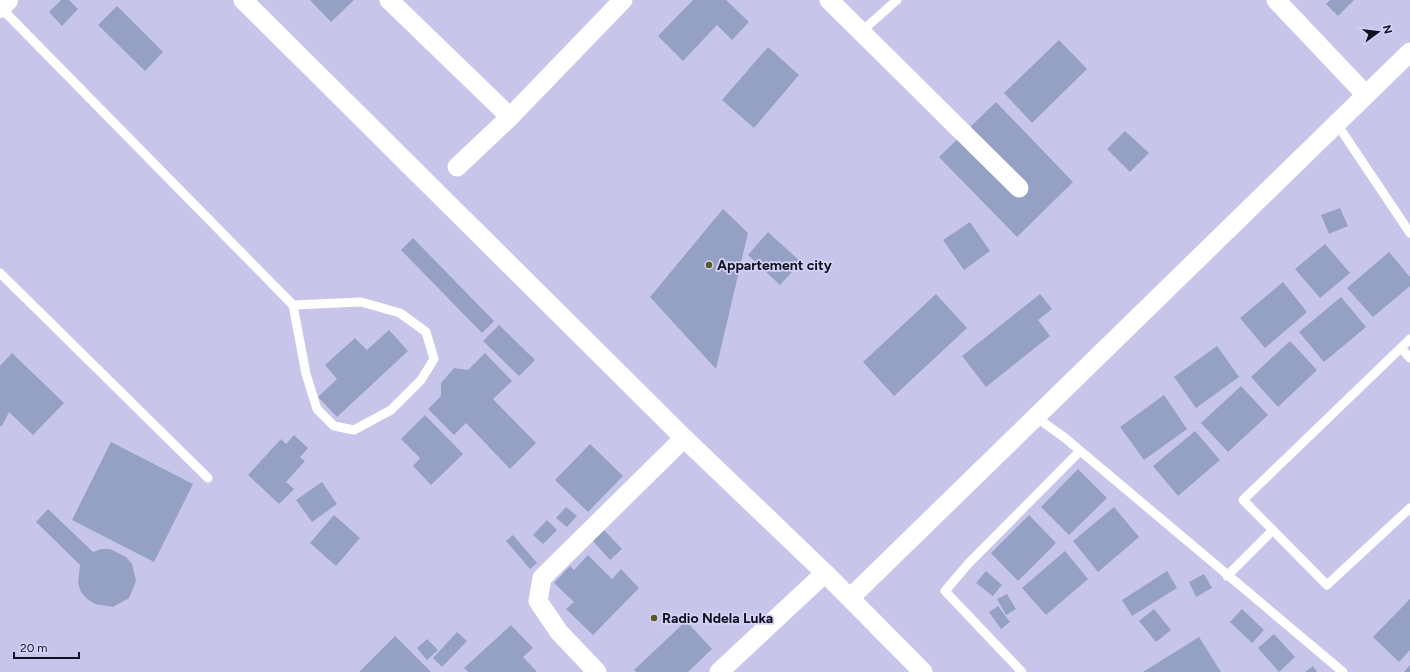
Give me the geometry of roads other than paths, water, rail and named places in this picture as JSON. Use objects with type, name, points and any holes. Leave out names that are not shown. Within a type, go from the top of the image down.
[{"type":"main road","points":[[0,7],[7,0]]},
{"type":"street","points":[[243,0],[684,438],[825,573],[923,672]]},
{"type":"street","points":[[389,0],[510,117]]},
{"type":"street","points":[[457,167],[510,117],[623,0]]},
{"type":"street","points":[[829,0],[1019,188]]},
{"type":"street","points":[[1276,0],[1366,95]]},
{"type":"street","points":[[850,598],[1338,124],[1410,52]]},
{"type":"street","points":[[597,672],[559,632],[538,601],[542,578],[684,438]]},
{"type":"street","points":[[719,672],[825,573]]},
{"type":"lane","points":[[862,31],[897,0]]},
{"type":"lane","points":[[0,7],[293,305],[306,374],[318,409],[334,426],[354,430],[391,410],[421,380],[434,359],[426,332],[400,312],[362,302],[293,305]]},
{"type":"lane","points":[[1338,124],[1410,233]]},
{"type":"lane","points":[[0,273],[208,478]]},
{"type":"lane","points":[[1410,339],[1243,500],[1327,585],[1410,508]]},
{"type":"lane","points":[[1401,348],[1410,358]]},
{"type":"lane","points":[[1036,416],[1343,672]]},
{"type":"lane","points":[[1022,672],[945,591],[968,564],[1079,452]]},
{"type":"lane","points":[[1227,576],[1273,530]]},
{"type":"place","name":"Appartement city","points":[[709,265]]},
{"type":"place","name":"Radio Ndela Luka","points":[[654,618]]}]
